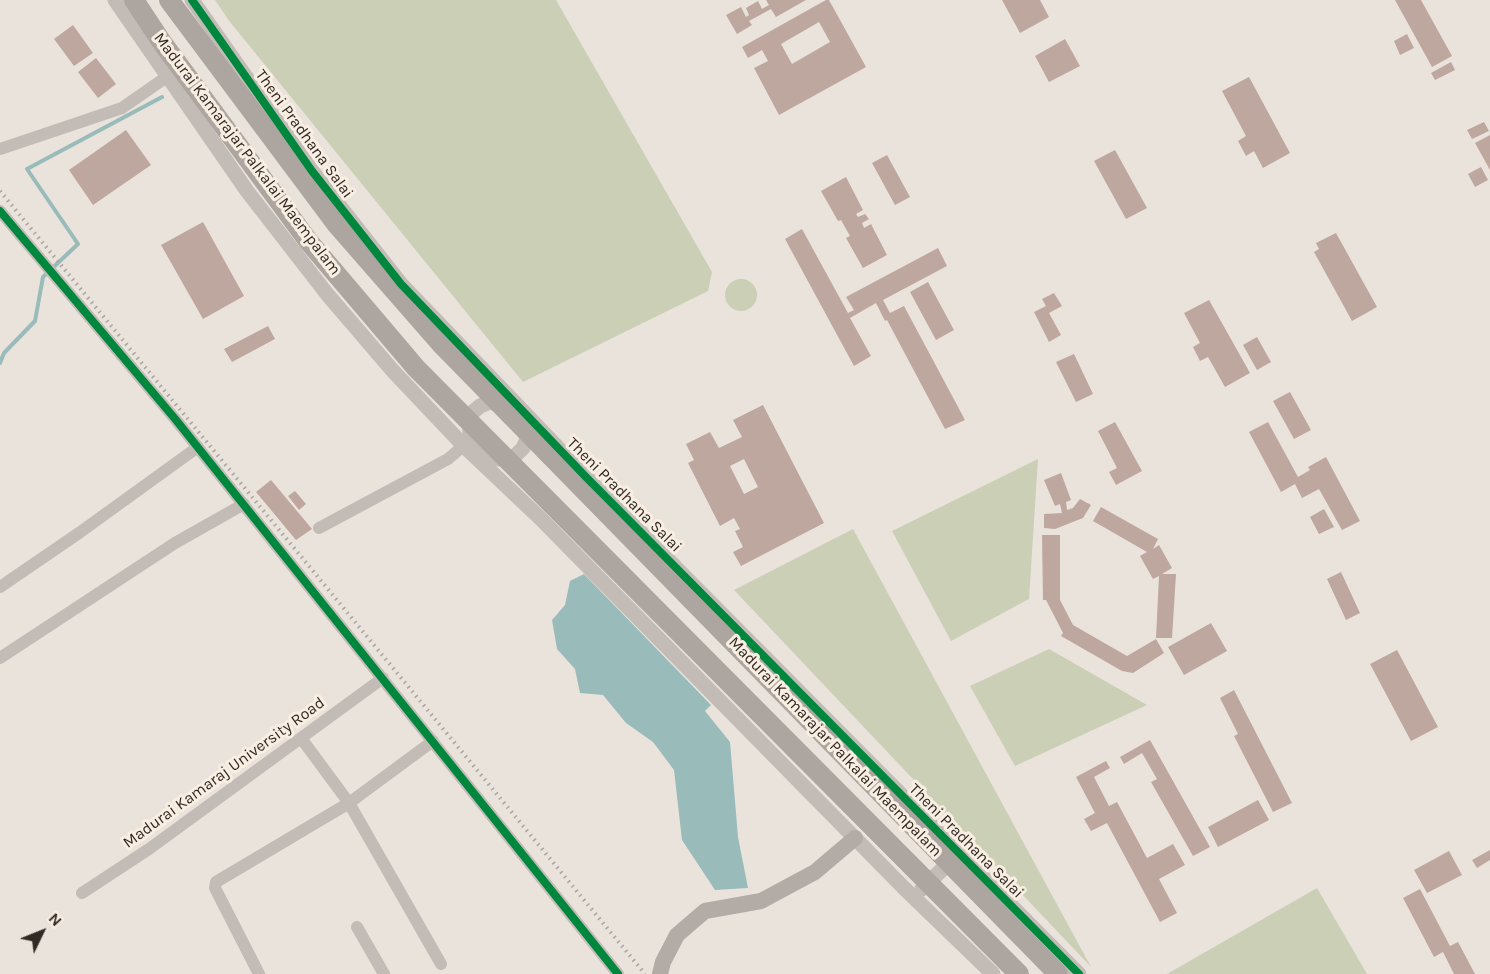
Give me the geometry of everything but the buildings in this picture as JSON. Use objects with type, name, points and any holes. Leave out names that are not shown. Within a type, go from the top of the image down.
[{"type":"highway","name":"Madurai Kamarajar Palkalai Maempalam","points":[[134,0],[161,41],[309,242],[416,368],[1019,974]]},
{"type":"highway","name":"Madurai Kamarajar Palkalai Maempalam","points":[[169,0],[337,225],[441,344],[1058,974]]},
{"type":"main road","points":[[660,974],[663,962],[677,935],[705,911],[761,901],[816,872],[855,838]]},
{"type":"street","points":[[115,0],[246,191],[327,294],[393,371],[448,429],[469,439],[493,458],[507,460],[516,456],[523,448],[527,439],[524,427],[514,415],[501,405],[490,402],[480,406],[469,421],[469,439],[500,480],[993,974]]},
{"type":"street","name":"Theni Pradhana Salai","points":[[192,0],[312,171],[401,284],[544,433],[1079,974]]},
{"type":"street","points":[[0,149],[122,108],[168,76]]},
{"type":"street","points":[[0,211],[198,447],[618,974]]},
{"type":"street","points":[[494,381],[501,405]]},
{"type":"street","points":[[524,427],[544,433]]},
{"type":"street","points":[[319,528],[448,459],[469,439]]},
{"type":"street","points":[[0,587],[198,447]]},
{"type":"street","points":[[493,458],[500,480]]},
{"type":"street","points":[[0,658],[175,543],[244,504]]},
{"type":"street","name":"Madurai Kamaraj University Road","points":[[82,893],[149,849],[383,678]]},
{"type":"street","points":[[301,738],[349,803],[441,964]]},
{"type":"street","points":[[259,974],[215,888],[216,882],[349,803],[434,741]]},
{"type":"street","points":[[914,897],[959,853]]},
{"type":"street","points":[[357,927],[384,974]]},
{"type":"green space","points":[[215,0],[556,0],[712,272],[708,291],[523,382],[230,22]]},
{"type":"green space","points":[[741,279],[752,284],[757,295],[752,306],[741,311],[730,306],[725,295],[730,284]]},
{"type":"green space","points":[[1038,459],[1029,599],[951,641],[892,531]]},
{"type":"green space","points":[[853,529],[1091,967],[734,590]]},
{"type":"green space","points":[[1049,649],[1147,705],[1015,766],[970,686]]},
{"type":"green space","points":[[1317,888],[1367,974],[1167,974]]},
{"type":"water","points":[[584,574],[711,705],[705,711],[730,742],[738,837],[748,888],[715,890],[682,840],[674,770],[653,742],[626,723],[603,695],[580,693],[575,669],[557,649],[552,620],[565,605],[570,581]]},
{"type":"waterway","points":[[0,363],[4,353],[35,321],[43,277],[78,244],[27,169],[162,97]]},
{"type":"railway","points":[[0,191],[645,974]]},
{"type":"cycle path","points":[[192,0],[312,171],[401,284],[585,476],[1079,974]]},
{"type":"cycle path","points":[[0,211],[176,420],[618,974]]}]
